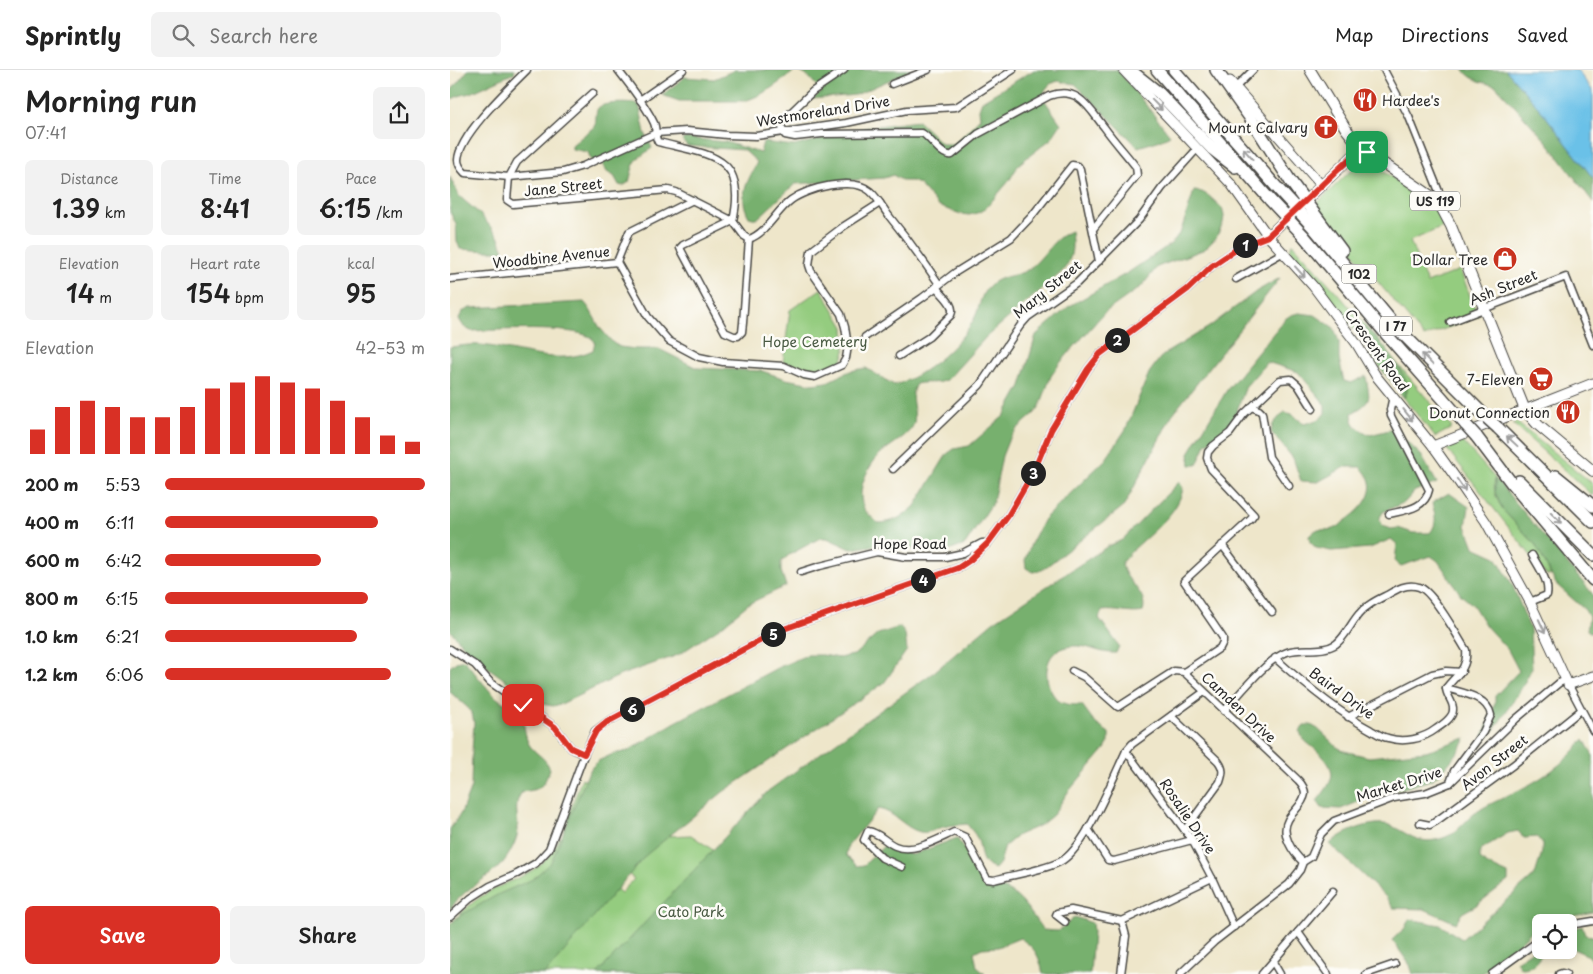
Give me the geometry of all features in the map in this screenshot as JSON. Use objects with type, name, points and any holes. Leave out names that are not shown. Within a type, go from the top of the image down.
[{"type":"highway","points":[[1130,70],[1159,94],[1212,149],[1257,184]]},
{"type":"highway","name":"I 77","points":[[1157,70],[1270,200],[1303,235],[1386,335],[1484,447],[1593,555]]},
{"type":"highway","name":"I 77","points":[[1174,70],[1280,191],[1316,223],[1398,329],[1525,454],[1575,490],[1593,506]]},
{"type":"highway","points":[[1216,70],[1251,119],[1316,223]]},
{"type":"highway","points":[[1484,447],[1593,580]]},
{"type":"highway","points":[[1525,454],[1593,522]]},
{"type":"main road","name":"US 119","points":[[1310,70],[1346,129],[1361,148],[1431,196],[1441,207],[1451,226],[1524,410],[1538,426],[1593,471]]},
{"type":"street","name":"Westmoreland Drive","points":[[527,70],[473,128],[464,141],[459,153],[458,162],[460,168],[465,173],[509,177],[572,170],[656,133],[687,131],[744,136],[846,123],[907,110],[956,107],[1013,70]]},
{"type":"street","points":[[618,70],[640,100],[654,124],[658,142],[703,153],[728,166],[733,175],[738,200],[733,221],[680,248],[725,332],[734,336],[738,336],[742,332],[749,239],[759,233],[791,199],[804,192],[830,185],[856,186],[870,192],[880,203],[917,252],[952,307],[951,315],[929,337],[899,356]]},
{"type":"street","points":[[640,100],[683,70]]},
{"type":"street","points":[[844,70],[813,91],[782,120],[782,131],[785,135],[795,137],[822,134],[922,133],[929,137],[943,154],[947,156],[978,134],[1049,96],[1066,92],[1086,103],[1136,167],[1137,171],[1113,206],[1093,229]]},
{"type":"street","points":[[892,84],[928,70]]},
{"type":"street","name":"Crescent Road","points":[[1123,70],[1231,184],[1268,236],[1319,294],[1356,343],[1376,376],[1433,446],[1486,522],[1530,602],[1567,683],[1593,732]]},
{"type":"street","points":[[1220,70],[1322,186]]},
{"type":"street","points":[[1235,88],[1253,70]]},
{"type":"street","points":[[1384,70],[1409,117],[1440,194],[1441,207]]},
{"type":"street","name":"Jane Street","points":[[592,93],[517,162],[509,177],[509,203],[657,190],[676,192],[733,221],[744,236],[749,239]]},
{"type":"street","points":[[450,917],[471,898],[490,886],[536,863],[549,849],[584,754],[596,731],[607,722],[778,631],[958,568],[970,560],[988,543],[1008,516],[1033,473],[1051,430],[1088,369],[1100,354],[1188,289],[1212,266],[1240,247],[1268,236],[1361,148]]},
{"type":"street","name":"Mary Street","points":[[893,469],[980,385],[1024,321],[1077,283],[1139,220],[1162,188],[1197,149]]},
{"type":"street","points":[[865,337],[937,285],[1011,238],[1031,217],[1072,166],[1078,166],[1080,169],[1099,261]]},
{"type":"street","points":[[617,262],[629,232],[692,200]]},
{"type":"street","name":"Woodbine Avenue","points":[[450,279],[617,262],[648,317],[669,341],[699,356],[724,362],[784,366],[804,375],[814,377],[842,365],[846,358],[848,346],[845,327],[840,314],[811,271],[809,265],[811,251],[844,226],[880,203]]},
{"type":"street","points":[[1236,279],[1282,253]]},
{"type":"street","name":"Ash Street","points":[[1450,322],[1566,277],[1593,345]]},
{"type":"street","name":"Camden Drive","points":[[1303,862],[1294,854],[1285,827],[1302,802],[1305,793],[1304,787],[1184,672],[1220,648],[1223,638],[1184,581],[1252,519],[1254,515],[1211,469],[1206,458],[1208,452],[1230,433],[1244,414],[1280,380],[1291,379],[1298,385],[1313,409]]},
{"type":"street","points":[[1433,446],[1593,383]]},
{"type":"street","points":[[1389,514],[1424,503],[1429,490],[1391,416],[1390,410],[1393,396]]},
{"type":"street","points":[[1251,407],[1262,413],[1269,457],[1289,486]]},
{"type":"street","name":"Hope Road","points":[[802,572],[877,552],[906,558],[945,558],[963,553],[982,543],[988,543]]},
{"type":"street","points":[[1222,545],[1272,612]]},
{"type":"street","points":[[1530,602],[1547,595],[1548,590],[1532,555]]},
{"type":"street","points":[[1224,711],[1275,658],[1287,652],[1334,645],[1365,608],[1401,588],[1409,586],[1420,587],[1433,598],[1466,650],[1462,672],[1446,688],[1484,701],[1489,706],[1492,715],[1483,732],[1454,771],[1450,783]]},
{"type":"street","points":[[450,649],[475,665],[490,682],[555,727],[571,748],[584,754]]},
{"type":"street","name":"Baird Drive","points":[[1275,658],[1348,717],[1387,738],[1420,738],[1430,734],[1442,724],[1450,717],[1453,711],[1446,688]]},
{"type":"street","points":[[1072,671],[1084,677],[1118,707],[1174,671],[1184,672]]},
{"type":"street","points":[[1348,717],[1432,674],[1446,671],[1462,672]]},
{"type":"street","name":"Market Drive","points":[[1180,974],[1234,927],[1288,884],[1300,870],[1303,862],[1311,857],[1321,834],[1334,820],[1394,798],[1425,793],[1450,783],[1516,719],[1559,683],[1567,683],[1593,676]]},
{"type":"street","points":[[902,868],[882,858],[864,840],[868,831],[876,832],[895,846],[908,849],[918,847],[954,832],[965,837],[987,879],[994,880],[1052,865],[1064,860],[1088,829],[1126,751],[1132,744],[1204,692]]},
{"type":"street","name":"Avon Street","points":[[1420,823],[1430,825],[1435,822],[1513,765],[1581,710]]},
{"type":"street","points":[[1171,716],[1222,766],[1223,773],[1220,782],[1185,830]]},
{"type":"street","name":"Rosalie Drive","points":[[1126,751],[1192,840],[1234,927]]},
{"type":"street","points":[[1088,829],[1108,860],[1114,861],[1192,840]]},
{"type":"street","points":[[1064,922],[1056,915],[1057,913],[1071,910],[1122,921],[1212,878]]},
{"type":"street","points":[[1262,974],[1333,891]]},
{"type":"street","points":[[1577,923],[1593,920]]},
{"type":"street","points":[[1121,974],[1126,936],[1122,921]]},
{"type":"street","points":[[1298,932],[1328,974]]},
{"type":"street","points":[[1492,974],[1532,945]]},
{"type":"street","points":[[1273,962],[1280,974]]},
{"type":"street","points":[[1366,974],[1395,964]]},
{"type":"street","points":[[1559,974],[1566,974]]},
{"type":"green space","points":[[468,70],[515,70],[514,73],[473,92],[455,97],[450,101],[450,92]]},
{"type":"green space","points":[[735,70],[796,70],[765,92],[744,101],[679,101],[662,95],[685,77],[714,79]]},
{"type":"green space","points":[[797,70],[912,70],[856,95],[812,99],[822,92],[809,77]]},
{"type":"green space","points":[[1034,70],[1118,70],[1170,135],[1161,140],[1138,147],[1075,84],[1058,81],[1050,84],[1045,90],[1043,98],[1061,124],[1051,139],[1019,164],[1009,181],[985,209],[977,213],[961,214],[938,206],[920,185],[912,181],[903,181],[893,175],[884,178],[795,184],[757,219],[749,217],[744,202],[744,195],[747,182],[757,162],[744,150],[687,146],[682,140],[686,138],[726,142],[760,153],[763,142],[794,146],[869,127],[918,121],[942,144],[954,144],[980,118],[979,109],[982,101]]},
{"type":"green space","points":[[1463,70],[1506,70],[1544,114],[1593,178],[1593,202],[1548,143],[1496,86],[1479,81]]},
{"type":"green space","points":[[635,103],[639,105],[645,133],[652,148],[636,162],[629,182],[623,186],[619,185],[614,176],[607,172],[601,162],[591,160],[588,152],[572,149],[572,145],[594,127],[596,112],[599,107],[608,104]]},
{"type":"green space","points":[[1365,159],[1427,201],[1438,214],[1443,227],[1410,241],[1427,283],[1460,270],[1478,316],[1424,337],[1314,206]]},
{"type":"green space","points":[[450,177],[459,196],[480,214],[498,236],[504,251],[460,249],[457,241],[456,224],[450,212]]},
{"type":"green space","points":[[1194,191],[1202,192],[1209,196],[1222,208],[1223,223],[1216,238],[1205,249],[1157,267],[1142,286],[1104,313],[1060,363],[1051,376],[1040,406],[1008,441],[1002,456],[993,502],[965,545],[948,551],[932,553],[884,544],[851,549],[827,538],[820,538],[789,555],[781,562],[781,571],[786,586],[748,604],[722,626],[678,655],[621,675],[553,706],[537,703],[472,656],[450,630],[450,347],[481,345],[552,357],[566,357],[580,355],[593,350],[595,342],[590,337],[567,331],[471,331],[464,327],[459,319],[462,312],[470,308],[584,302],[600,328],[613,343],[620,347],[635,349],[659,349],[697,368],[762,371],[786,379],[812,384],[827,382],[850,371],[866,368],[894,385],[930,367],[952,347],[970,325],[984,293],[992,283],[1029,269],[1059,238],[1071,231],[1071,253],[1062,272],[986,337],[947,380],[916,384],[912,396],[914,424],[908,432],[876,458],[862,484],[861,499],[864,509],[878,523],[883,523],[898,518],[915,506],[947,454],[954,449],[969,446],[1004,416],[1021,386],[1036,335],[1068,307],[1129,272],[1172,243],[1181,231]]},
{"type":"green space","points":[[1292,243],[1370,331],[1358,328],[1356,332],[1290,250]]},
{"type":"green space","points":[[1280,278],[1172,415],[1124,506],[1042,570],[1033,572],[1026,568],[1025,560],[1044,519],[1106,459],[1126,429],[1149,373],[1160,358],[1209,327],[1257,291]]},
{"type":"green space","name":"Hope Cemetery","points":[[821,289],[844,327],[845,351],[842,360],[838,364],[814,374],[802,371],[783,362],[790,310]]},
{"type":"green space","points":[[1299,313],[1315,315],[1334,328],[1339,342],[1339,359],[1344,381],[1351,383],[1366,376],[1369,394],[1367,402],[1352,413],[1353,421],[1359,429],[1370,435],[1393,429],[1421,455],[1437,483],[1415,491],[1405,502],[1383,512],[1379,519],[1383,526],[1413,533],[1430,533],[1435,522],[1432,503],[1449,493],[1469,507],[1466,526],[1474,547],[1496,557],[1512,584],[1530,629],[1532,668],[1521,689],[1492,733],[1481,742],[1495,703],[1495,696],[1519,671],[1508,650],[1486,626],[1473,605],[1461,595],[1438,561],[1431,556],[1401,566],[1395,561],[1397,544],[1391,539],[1370,548],[1331,551],[1316,548],[1310,542],[1309,536],[1316,530],[1337,527],[1359,510],[1368,497],[1370,482],[1360,467],[1345,467],[1318,482],[1301,481],[1293,458],[1271,432],[1273,424],[1284,412],[1292,414],[1304,424],[1320,419],[1325,413],[1325,405],[1298,372],[1267,362],[1246,386],[1231,427],[1206,444],[1197,465],[1190,465],[1189,453],[1227,390],[1285,319]]},
{"type":"green space","points":[[1362,326],[1382,344],[1401,372],[1408,387],[1404,398],[1375,361],[1356,332]]},
{"type":"green space","points":[[1376,338],[1452,428],[1435,437],[1404,398],[1407,392],[1407,383],[1399,367]]},
{"type":"green space","points":[[1516,422],[1593,484],[1593,496],[1513,424]]},
{"type":"green space","points":[[1463,442],[1495,478],[1494,488],[1501,506],[1535,544],[1551,576],[1546,575],[1447,449]]},
{"type":"green space","points":[[1495,478],[1593,595],[1593,634],[1587,630],[1589,617],[1585,610],[1556,584],[1535,544],[1502,509],[1495,492]]},
{"type":"green space","points":[[1179,482],[1183,488],[1180,499],[1174,509],[1122,562],[1123,569],[1142,598],[1144,604],[1143,612],[1102,611],[1099,618],[1119,646],[1116,653],[1071,646],[1056,652],[1048,664],[1047,680],[1059,701],[1082,705],[1096,724],[1109,733],[1109,742],[1105,749],[1068,792],[1053,815],[1041,825],[1018,835],[1005,846],[1000,863],[995,869],[985,864],[977,838],[967,824],[946,826],[920,832],[884,810],[878,809],[848,846],[846,855],[857,866],[864,865],[885,845],[912,855],[957,838],[987,885],[998,887],[1014,894],[1026,906],[1043,930],[1058,931],[1075,917],[1092,923],[1090,974],[1043,974],[1036,953],[1020,938],[998,947],[982,948],[974,952],[977,967],[985,974],[597,974],[768,791],[934,672],[993,622],[1108,546],[1122,540]]},
{"type":"green space","points":[[900,627],[905,634],[907,650],[884,683],[723,792],[646,855],[545,974],[450,974],[450,926],[461,915],[499,894],[533,879],[551,862],[587,776],[598,761],[613,754],[628,751],[674,723],[777,668],[807,655],[839,658],[854,655],[878,634]]},
{"type":"green space","points":[[464,660],[497,698],[518,711],[522,717],[525,734],[530,746],[546,762],[550,769],[541,786],[534,790],[522,792],[519,796],[517,805],[517,835],[504,862],[463,894],[450,910],[450,829],[461,813],[471,787],[474,723],[472,713],[450,692],[450,667],[456,662]]},
{"type":"green space","points":[[1304,725],[1311,725],[1318,729],[1344,751],[1369,757],[1426,751],[1466,738],[1451,761],[1431,780],[1363,800],[1341,809],[1322,808],[1317,801],[1328,787],[1332,775],[1331,769],[1323,756],[1303,738],[1300,732]]},
{"type":"green space","points":[[1584,739],[1593,756],[1593,912],[1577,915],[1532,914],[1532,930],[1504,960],[1481,974],[1413,974],[1410,965],[1392,940],[1405,928],[1409,919],[1440,925],[1462,939],[1535,875],[1542,852],[1542,843],[1537,837],[1524,838],[1518,831],[1508,833],[1480,850],[1480,859],[1486,864],[1508,874],[1508,881],[1475,906],[1462,913],[1456,923],[1424,909],[1393,908],[1386,897],[1330,844],[1349,831],[1375,824],[1389,825],[1416,839],[1428,841],[1443,838],[1454,832],[1482,809],[1550,772]]},
{"type":"green space","name":"Cato Park","points":[[582,778],[667,838],[669,836],[691,835],[795,906],[796,974],[450,974],[450,924],[471,904],[485,894],[537,867],[553,850],[560,837],[621,893],[634,879],[567,819]]},
{"type":"green space","points":[[1582,926],[1585,935],[1593,936],[1593,962],[1589,956],[1577,951],[1577,928]]},
{"type":"green space","points":[[1532,951],[1532,959],[1538,959],[1526,968],[1521,968],[1516,961]]},
{"type":"water","points":[[1506,70],[1577,70],[1593,91],[1593,178],[1544,114]]},
{"type":"place","name":"Hardee's","points":[[1365,100]]},
{"type":"place","name":"Mount Calvary","points":[[1326,127]]},
{"type":"place","name":"Dollar Tree","points":[[1505,259]]},
{"type":"place","name":"7-Eleven","points":[[1541,379]]},
{"type":"place","name":"Donut Connection","points":[[1568,412]]},
{"type":"route","points":[[523,705],[555,727],[571,748],[584,754],[596,731],[607,722],[778,631],[958,568],[970,560],[988,543],[1008,516],[1033,473],[1051,430],[1088,369],[1100,354],[1188,289],[1212,266],[1240,247],[1268,236],[1361,148],[1367,152]]}]
